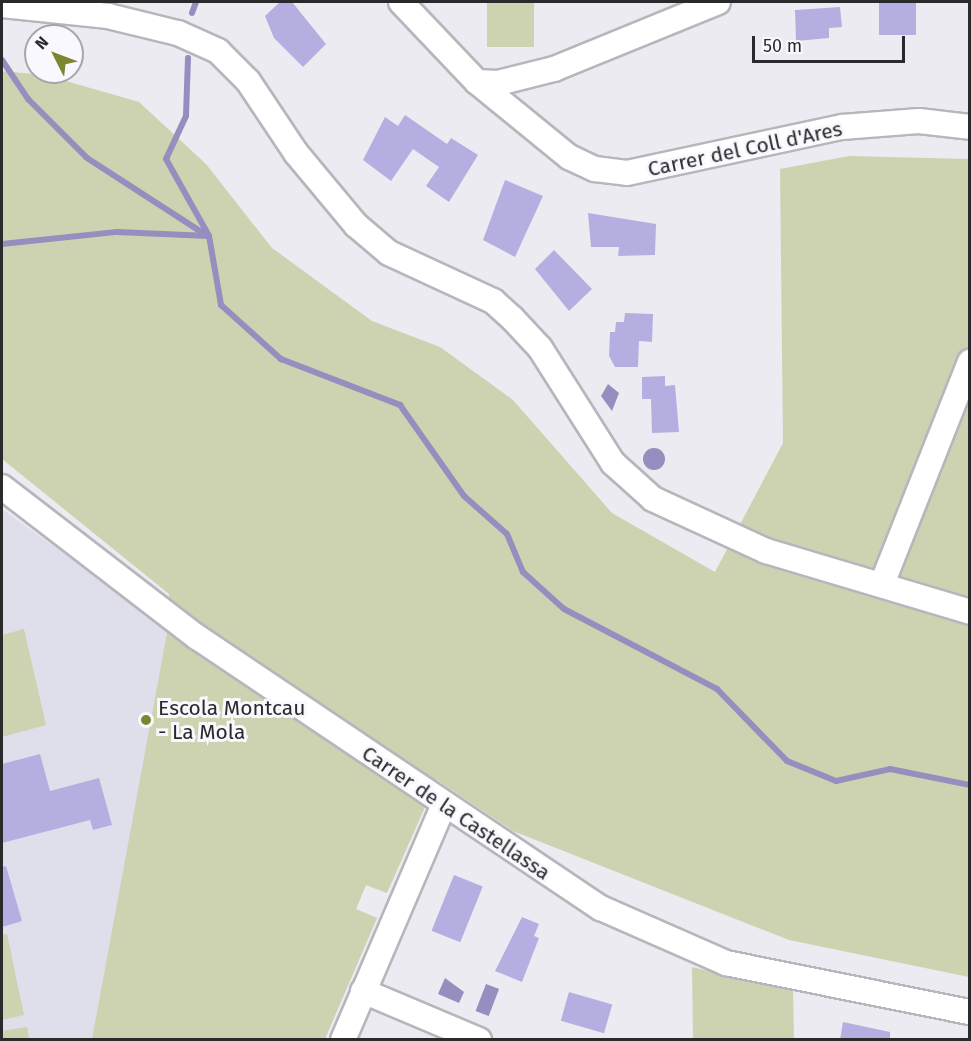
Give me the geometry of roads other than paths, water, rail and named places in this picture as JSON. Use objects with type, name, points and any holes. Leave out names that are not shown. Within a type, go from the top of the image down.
[{"type":"street","name":"Carrer del Coll d'Ares","points":[[401,2],[477,82],[569,157],[595,169],[627,173],[842,127],[919,122],[969,127]]},
{"type":"street","points":[[477,82],[524,80],[718,2]]},
{"type":"street","points":[[2,5],[108,16],[178,33],[218,51],[248,81],[296,153],[356,225],[390,253],[493,301],[512,318],[540,348],[598,442],[632,483],[716,532],[969,612]]},
{"type":"street","points":[[882,584],[969,362]]},
{"type":"street","name":"Carrer de la Castellassa","points":[[2,487],[197,637],[443,807],[601,908],[687,950],[969,1012]]},
{"type":"street","points":[[343,1040],[443,807]]},
{"type":"street","points":[[363,991],[479,1040]]},
{"type":"waterway","points":[[192,13],[196,2]]},
{"type":"waterway","points":[[188,58],[186,116],[166,159],[209,236]]},
{"type":"waterway","points":[[2,60],[28,99],[87,158],[206,235]]},
{"type":"waterway","points":[[2,244],[117,232],[209,236],[221,305],[281,359],[400,405],[464,496],[507,534],[523,572],[564,609],[717,689],[787,761],[836,781],[890,769],[970,785]]},
{"type":"place","name":"Escola Montcau - La Mola","points":[[146,720]]}]
